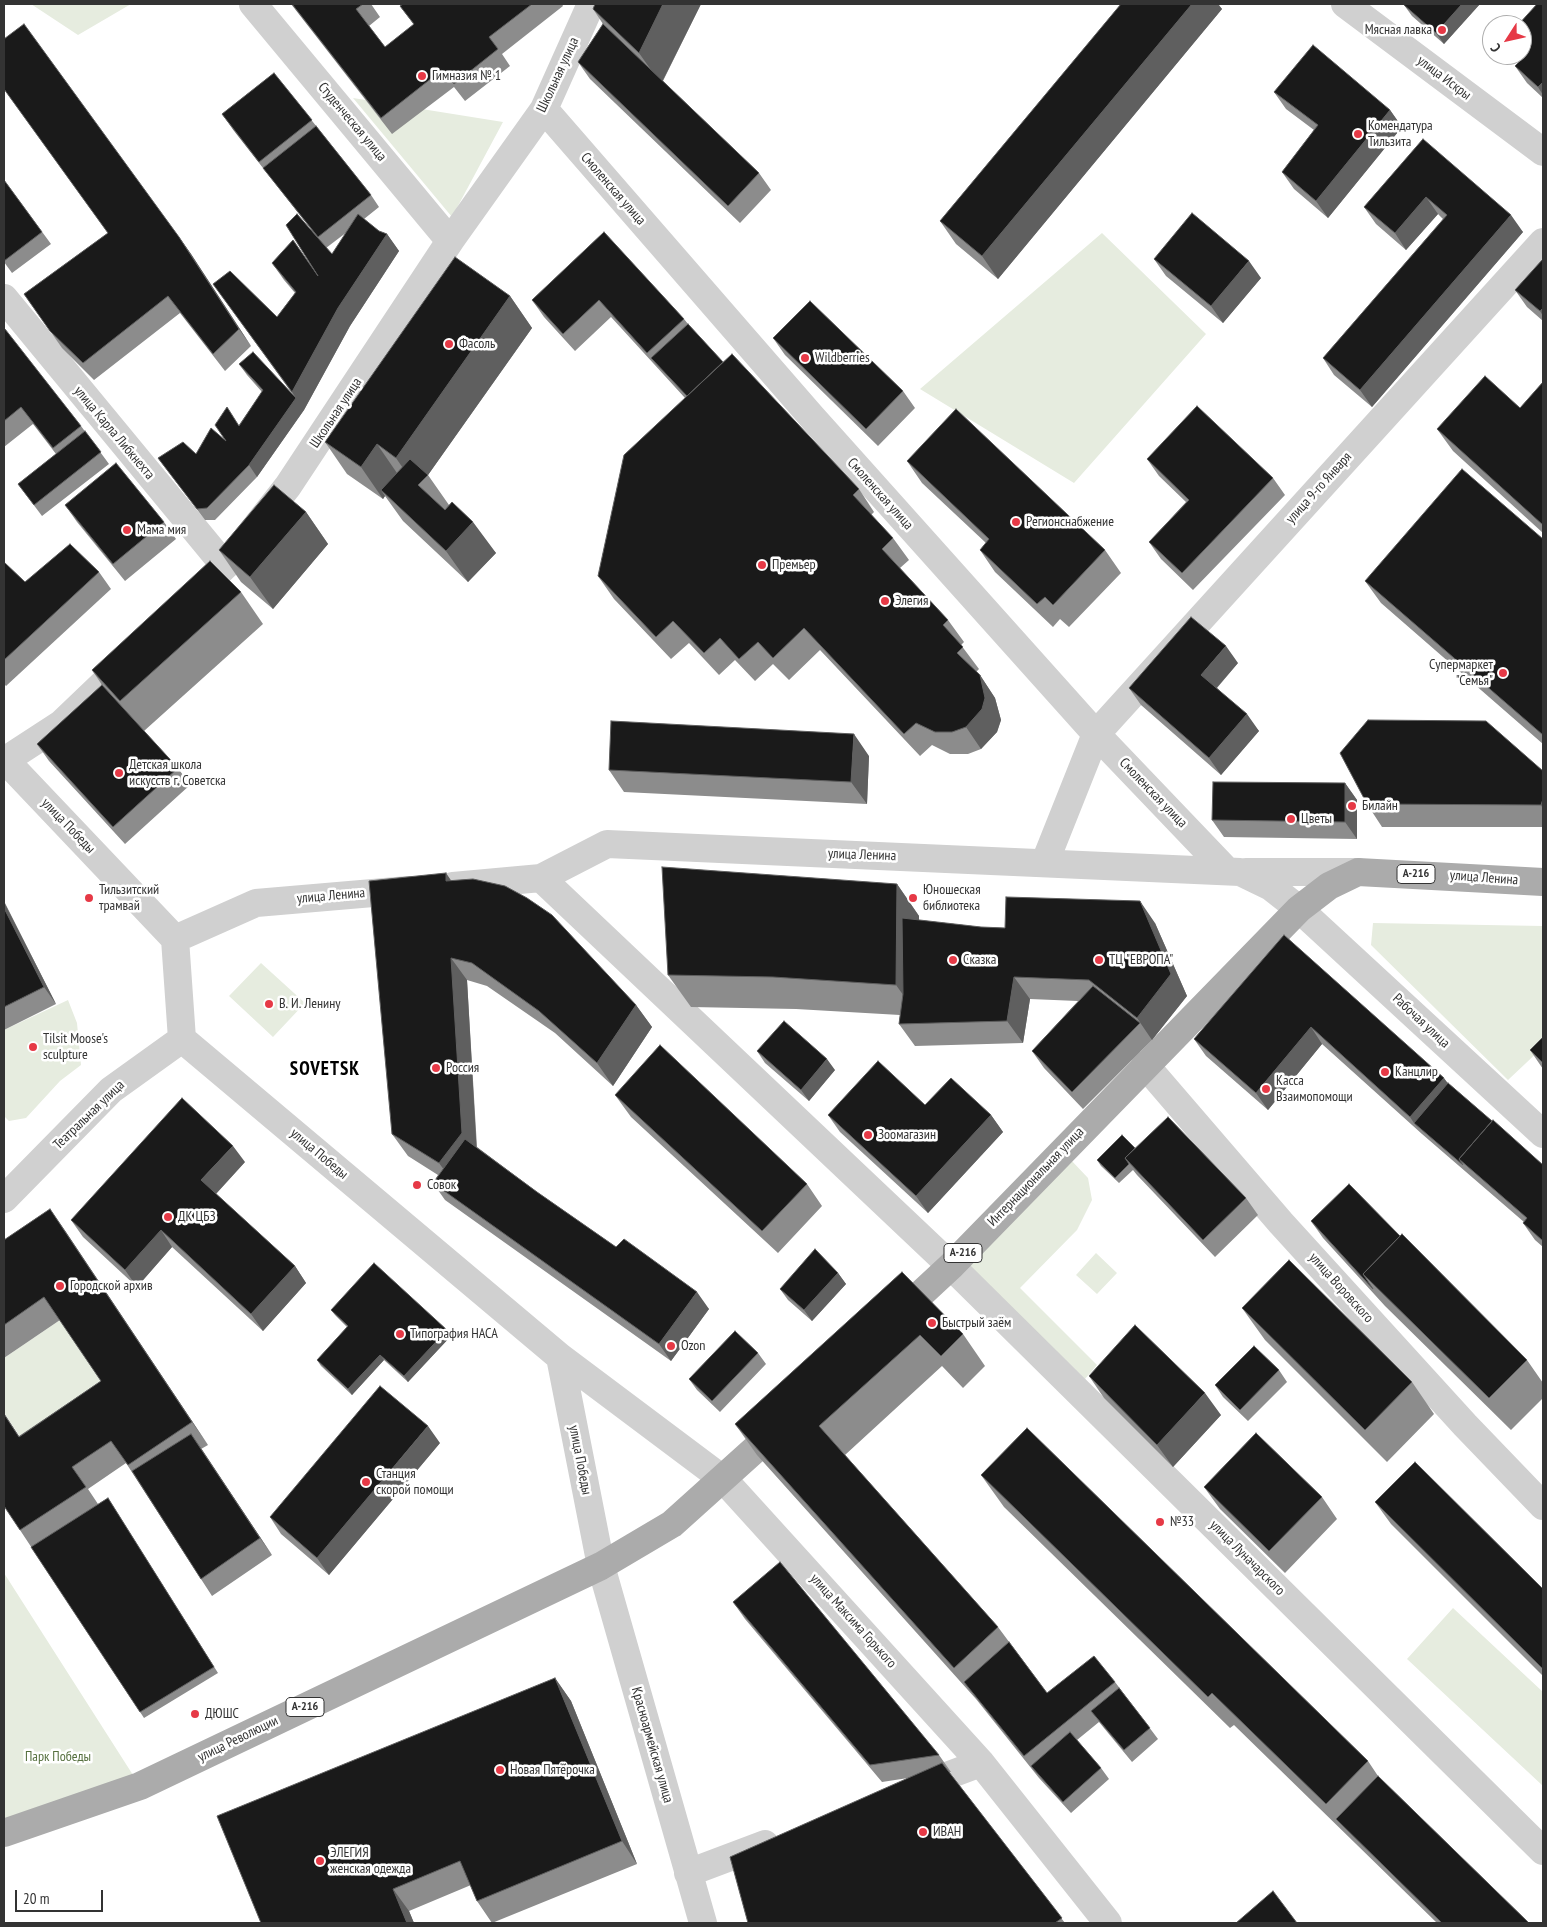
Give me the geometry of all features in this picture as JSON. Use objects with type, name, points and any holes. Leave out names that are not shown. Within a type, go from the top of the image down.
[{"type":"main road","name":"улица Ленина","points":[[1299,908],[1329,886],[1358,872],[1543,882]]},
{"type":"main road","name":"Интернациональная улица","points":[[880,1332],[951,1266],[1299,908]]},
{"type":"main road","name":"А-216","points":[[601,1566],[672,1524],[724,1480],[802,1406]]},
{"type":"main road","name":"улица Революции","points":[[4,1833],[140,1786],[601,1566]]},
{"type":"street","name":"Студенческая улица","points":[[253,4],[450,241]]},
{"type":"street","name":"Школьная улица","points":[[175,614],[225,566],[288,486],[450,241],[544,109],[591,4]]},
{"type":"street","name":"улица Искры","points":[[1345,4],[1543,152]]},
{"type":"street","name":"Смоленская улица","points":[[544,109],[811,416],[1096,734],[1233,871]]},
{"type":"street","name":"улица 9-го Января","points":[[1096,734],[1543,242]]},
{"type":"street","name":"улица Карла Либкнехта","points":[[4,298],[225,566]]},
{"type":"street","points":[[4,760],[61,724],[147,642]]},
{"type":"street","points":[[1045,862],[1096,734]]},
{"type":"street","name":"улица Победы","points":[[4,760],[175,939]]},
{"type":"street","name":"улица Ленина","points":[[175,939],[256,902],[541,878],[607,844],[1233,871],[1272,887],[1299,908]]},
{"type":"street","points":[[1233,871],[1358,872]]},
{"type":"street","name":"улица Луначарского","points":[[541,878],[951,1266],[1543,1851]]},
{"type":"street","name":"Рабочая улица","points":[[1299,908],[1543,1134]]},
{"type":"street","points":[[175,939],[182,1038]]},
{"type":"street","name":"улица Победы","points":[[182,1038],[560,1357],[601,1566]]},
{"type":"street","name":"Театральная улица","points":[[4,1199],[111,1090],[182,1038]]},
{"type":"street","name":"улица Воровского","points":[[1145,1065],[1281,1223],[1458,1418],[1543,1506]]},
{"type":"street","name":"улица Максима Горького","points":[[560,1357],[724,1480],[981,1763],[1108,1923]]},
{"type":"street","name":"Красноармейская улица","points":[[601,1566],[703,1923]]},
{"type":"street","points":[[890,1797],[981,1763]]},
{"type":"street","points":[[688,1873],[789,1835]]},
{"type":"green space","points":[[31,4],[131,4],[78,35]]},
{"type":"green space","points":[[353,98],[503,122],[452,217]]},
{"type":"green space","points":[[1102,233],[1206,334],[1074,483],[920,389]]},
{"type":"green space","points":[[1373,923],[1543,926],[1543,1047],[1508,1080],[1371,945]]},
{"type":"green space","points":[[261,963],[305,1003],[273,1037],[229,996]]},
{"type":"green space","points":[[68,1000],[77,1023],[81,1065],[60,1081],[26,1118],[9,1121],[4,1116],[4,1030]]},
{"type":"green space","points":[[1070,1159],[1088,1178],[1092,1200],[1077,1230],[1020,1288],[1097,1365],[1085,1379],[968,1265]]},
{"type":"green space","points":[[1096,1253],[1117,1273],[1097,1294],[1076,1275]]},
{"type":"green space","points":[[60,1320],[117,1403],[35,1459],[4,1413],[4,1358]]},
{"type":"green space","name":"Парк Победы","points":[[4,1573],[140,1786],[4,1833]]},
{"type":"green space","points":[[1453,1608],[1543,1692],[1543,1786],[1407,1659]]},
{"type":"building","name":"Гимназия № 1","points":[[292,4],[363,4],[356,9],[385,47],[414,24],[400,6],[403,4],[532,4],[489,37],[498,49],[454,84],[442,70],[381,118]]},
{"type":"building","points":[[595,4],[663,4],[639,53],[593,9]]},
{"type":"building","points":[[1121,4],[1192,4],[982,256],[940,221]]},
{"type":"building","points":[[1405,4],[1462,4],[1436,33]]},
{"type":"building","points":[[1537,4],[1543,4],[1543,82],[1538,87],[1515,66],[1532,65],[1532,15],[1527,15]]},
{"type":"building","points":[[24,24],[179,237],[239,329],[213,354],[168,296],[83,363],[50,331],[24,294],[108,233],[4,89],[4,39]]},
{"type":"building","points":[[603,24],[759,173],[728,206],[578,62]]},
{"type":"building","name":"Комендатура Тильзита","points":[[1313,45],[1390,110],[1316,201],[1282,172],[1318,125],[1274,92]]},
{"type":"building","points":[[274,73],[312,120],[259,162],[222,114]]},
{"type":"building","points":[[316,126],[371,195],[318,237],[263,168]]},
{"type":"building","points":[[1423,139],[1511,215],[1360,390],[1323,358],[1447,215],[1426,197],[1395,233],[1364,207]]},
{"type":"building","points":[[4,180],[42,232],[4,261]]},
{"type":"building","points":[[1192,213],[1249,261],[1211,306],[1154,259]]},
{"type":"building","points":[[297,214],[332,254],[358,214],[379,231],[387,234],[338,308],[292,392],[213,284],[230,271],[277,317],[296,292],[272,263],[293,240],[318,276],[286,225]]},
{"type":"building","points":[[604,232],[684,319],[647,353],[599,300],[563,334],[532,300]]},
{"type":"building","points":[[455,257],[510,296],[396,458],[377,444],[361,467],[325,442]]},
{"type":"building","points":[[1543,259],[1543,308],[1540,311],[1515,290]]},
{"type":"building","points":[[810,301],[903,391],[866,429],[773,338]]},
{"type":"building","points":[[688,324],[723,362],[687,396],[651,358]]},
{"type":"building","points":[[4,329],[81,426],[53,448],[21,407],[4,421]]},
{"type":"building","points":[[253,352],[296,398],[249,465],[207,508],[197,509],[158,458],[183,442],[196,454],[211,428],[226,441],[215,425],[227,407],[239,426],[263,390],[239,364]]},
{"type":"building","name":"Премьер","points":[[732,354],[859,489],[853,495],[893,538],[882,549],[948,620],[943,625],[963,647],[957,653],[980,675],[985,698],[982,709],[966,727],[952,732],[935,732],[916,723],[904,734],[804,628],[773,658],[758,642],[739,659],[720,638],[704,653],[673,621],[656,637],[598,576],[624,455]]},
{"type":"building","points":[[1485,376],[1520,408],[1543,382],[1543,525],[1437,429]]},
{"type":"building","points":[[1197,406],[1273,478],[1182,573],[1149,542],[1189,500],[1147,459]]},
{"type":"building","name":"Регионснабжение","points":[[956,409],[1105,550],[1053,605],[1045,597],[1037,604],[980,550],[989,539],[907,461]]},
{"type":"building","points":[[85,431],[101,452],[34,505],[18,484]]},
{"type":"building","points":[[410,459],[428,475],[418,485],[445,510],[452,502],[473,522],[446,551],[381,490]]},
{"type":"building","name":"Мама мия","points":[[116,463],[164,522],[113,564],[65,505]]},
{"type":"building","name":"Супермаркет \"Семья\"","points":[[1462,469],[1543,539],[1543,735],[1365,581]]},
{"type":"building","points":[[274,485],[306,512],[250,577],[219,550]]},
{"type":"building","points":[[70,544],[99,572],[4,660],[4,562],[25,582]]},
{"type":"building","points":[[210,561],[241,592],[120,701],[92,670]]},
{"type":"building","points":[[1191,617],[1226,646],[1201,675],[1247,714],[1209,758],[1129,688]]},
{"type":"building","name":"Детская школа искусств г. Советска","points":[[102,685],[178,768],[113,827],[37,744]]},
{"type":"building","points":[[1368,720],[1486,721],[1543,771],[1543,799],[1541,805],[1367,804],[1340,753]]},
{"type":"building","points":[[611,721],[854,734],[851,782],[609,770]]},
{"type":"building","points":[[1213,782],[1345,783],[1345,822],[1212,820]]},
{"type":"building","points":[[662,867],[897,884],[896,985],[773,977],[668,975]]},
{"type":"building","points":[[446,873],[446,881],[473,879],[505,886],[552,915],[636,1005],[597,1063],[539,1011],[472,963],[451,958],[462,1133],[439,1163],[392,1134],[369,881]]},
{"type":"building","points":[[1006,897],[1140,901],[1171,974],[1137,1018],[1089,980],[1014,977],[1007,1021],[899,1024],[903,994],[902,918],[1005,928]]},
{"type":"building","points":[[4,908],[44,987],[4,1007]]},
{"type":"building","points":[[1284,935],[1444,1078],[1410,1117],[1311,1027],[1256,1093],[1194,1039]]},
{"type":"building","points":[[1093,986],[1140,1023],[1072,1092],[1032,1051]]},
{"type":"building","points":[[784,1021],[827,1059],[801,1090],[757,1051]]},
{"type":"building","points":[[1543,1037],[1543,1063],[1530,1050]]},
{"type":"building","points":[[660,1045],[807,1184],[762,1231],[615,1095]]},
{"type":"building","points":[[878,1061],[925,1105],[951,1078],[991,1115],[916,1196],[828,1115]]},
{"type":"building","points":[[1448,1083],[1492,1121],[1459,1159],[1463,1165],[1414,1123]]},
{"type":"building","name":"ДК ЦБЗ","points":[[182,1098],[233,1146],[201,1180],[295,1266],[251,1314],[161,1230],[125,1270],[71,1220]]},
{"type":"building","points":[[1168,1117],[1246,1198],[1203,1240],[1125,1158]]},
{"type":"building","points":[[1493,1120],[1543,1165],[1543,1241],[1523,1223],[1527,1218],[1459,1159]]},
{"type":"building","points":[[1122,1135],[1135,1148],[1125,1158],[1129,1164],[1115,1178],[1097,1160]]},
{"type":"building","points":[[465,1139],[616,1247],[624,1239],[697,1292],[659,1344],[433,1183]]},
{"type":"building","points":[[1349,1184],[1400,1236],[1363,1274],[1373,1289],[1311,1221]]},
{"type":"building","points":[[50,1209],[192,1422],[128,1465],[111,1441],[72,1467],[86,1487],[20,1530],[4,1506],[4,1414],[19,1437],[101,1381],[44,1297],[4,1325],[4,1240]]},
{"type":"building","points":[[1402,1234],[1527,1360],[1489,1398],[1363,1274]]},
{"type":"building","points":[[815,1249],[838,1273],[804,1310],[780,1289]]},
{"type":"building","points":[[1289,1260],[1412,1382],[1365,1430],[1242,1308]]},
{"type":"building","name":"Типография НАСА","points":[[374,1263],[447,1330],[404,1376],[380,1355],[348,1389],[317,1360],[348,1326],[331,1310]]},
{"type":"building","points":[[902,1272],[963,1334],[941,1356],[920,1335],[819,1426],[998,1627],[954,1668],[735,1424]]},
{"type":"building","points":[[1135,1325],[1205,1393],[1157,1445],[1089,1376]]},
{"type":"building","points":[[735,1331],[758,1353],[712,1401],[689,1379]]},
{"type":"building","points":[[1254,1346],[1279,1370],[1240,1410],[1215,1385]]},
{"type":"building","name":"Станция скорой помощи","points":[[380,1386],[428,1426],[317,1558],[270,1517]]},
{"type":"building","points":[[1027,1428],[1368,1761],[1326,1804],[1212,1693],[1208,1697],[981,1475]]},
{"type":"building","points":[[1256,1433],[1322,1497],[1269,1551],[1204,1487]]},
{"type":"building","points":[[191,1434],[260,1538],[201,1579],[132,1471]]},
{"type":"building","points":[[1415,1462],[1543,1589],[1543,1669],[1375,1502]]},
{"type":"building","points":[[108,1498],[214,1667],[140,1712],[31,1547]]},
{"type":"building","points":[[780,1562],[939,1755],[870,1765],[733,1602]]},
{"type":"building","points":[[1009,1642],[1047,1693],[1094,1656],[1115,1682],[1024,1756],[964,1682]]},
{"type":"building","name":"Новая Пятёрочка","points":[[555,1678],[622,1841],[477,1901],[460,1861],[393,1889],[407,1923],[261,1923],[217,1816]]},
{"type":"building","points":[[1119,1688],[1150,1728],[1124,1750],[1091,1711]]},
{"type":"building","points":[[1070,1732],[1101,1768],[1063,1802],[1031,1766]]},
{"type":"building","name":"ИВАН","points":[[942,1763],[1062,1918],[1055,1923],[748,1923],[730,1857]]},
{"type":"building","points":[[1378,1776],[1529,1923],[1442,1923],[1336,1819]]},
{"type":"building","points":[[1273,1891],[1297,1923],[1236,1923]]},
{"type":"place","name":"Мясная лавка","points":[[1442,30]]},
{"type":"place","name":"Гимназия № 1","points":[[422,76]]},
{"type":"place","name":"Комендатура Тильзита","points":[[1358,134]]},
{"type":"place","name":"Фасоль","points":[[449,344]]},
{"type":"place","name":"Wildberries","points":[[805,358]]},
{"type":"place","name":"Регионснабжение","points":[[1016,522]]},
{"type":"place","name":"Мама мия","points":[[127,530]]},
{"type":"place","name":"Премьер","points":[[762,565]]},
{"type":"place","name":"Элегия","points":[[885,601]]},
{"type":"place","name":"Супермаркет \"Семья\"","points":[[1503,673]]},
{"type":"place","name":"Детская школа искусств г. Советска","points":[[119,773]]},
{"type":"place","name":"Билайн","points":[[1352,806]]},
{"type":"place","name":"Цветы","points":[[1291,819]]},
{"type":"place","name":"Тильзитский трамвай","points":[[89,898]]},
{"type":"place","name":"Юношеская библиотека","points":[[913,898]]},
{"type":"place","name":"Сказка","points":[[953,960]]},
{"type":"place","name":"ТЦ \"ЕВРОПА\"","points":[[1099,960]]},
{"type":"place","name":"В. И. Ленину","points":[[269,1004]]},
{"type":"place","name":"Tilsit Moose's sculpture","points":[[33,1047]]},
{"type":"place","name":"Россия","points":[[436,1068]]},
{"type":"place","name":"Канцлир","points":[[1385,1072]]},
{"type":"place","name":"Касса Взаимопомощи","points":[[1266,1089]]},
{"type":"place","name":"Зоомагазин","points":[[868,1135]]},
{"type":"place","name":"Совок","points":[[417,1185]]},
{"type":"place","name":"ДК ЦБЗ","points":[[168,1217]]},
{"type":"place","name":"Городской архив","points":[[60,1286]]},
{"type":"place","name":"Быстрый заём","points":[[932,1323]]},
{"type":"place","name":"Типография НАСА","points":[[400,1334]]},
{"type":"place","name":"Ozon","points":[[671,1346]]},
{"type":"place","name":"Станция скорой помощи","points":[[366,1482]]},
{"type":"place","name":"№33","points":[[1160,1522]]},
{"type":"place","name":"ДЮШС","points":[[195,1714]]},
{"type":"place","name":"Новая Пятёрочка","points":[[500,1770]]},
{"type":"place","name":"ИВАН","points":[[923,1832]]},
{"type":"place","name":"ЭЛЕГИЯ женская одежда","points":[[320,1861]]},
{"type":"district","name":"SOVETSK","points":[[325,1070]]}]
